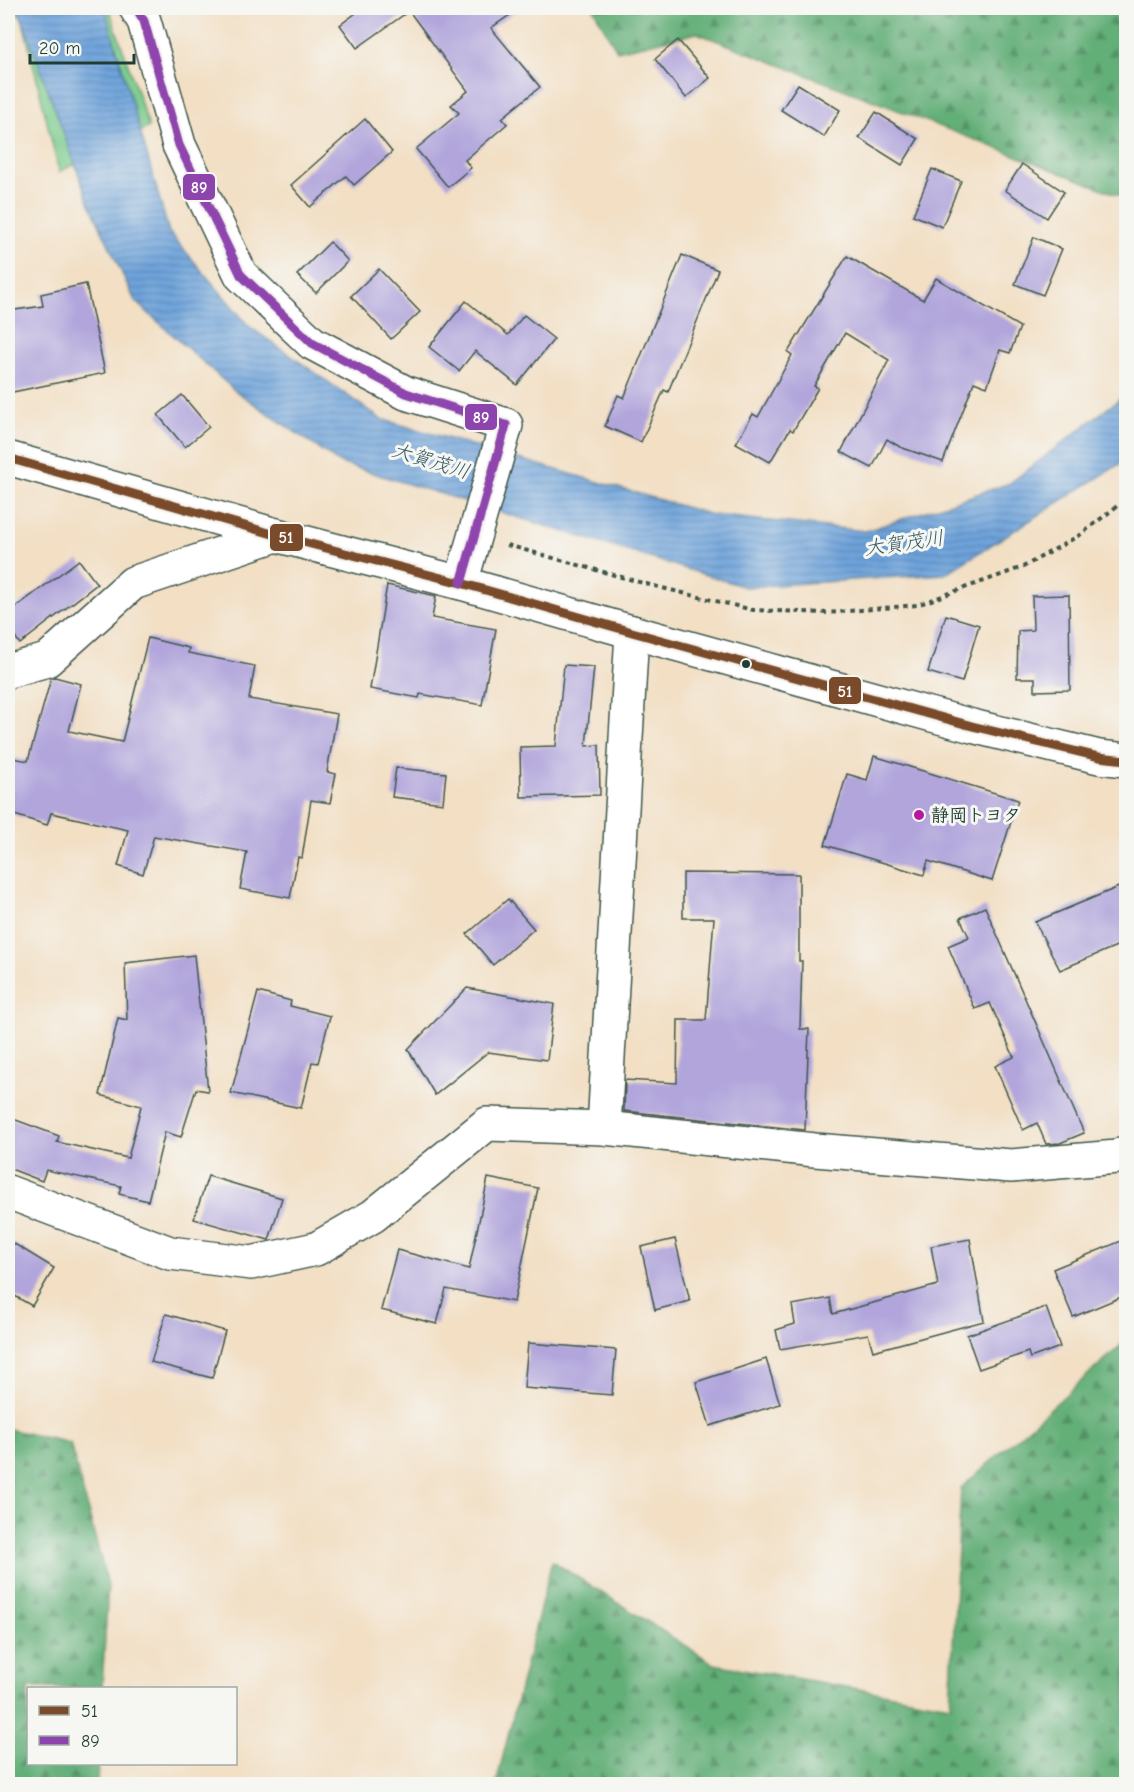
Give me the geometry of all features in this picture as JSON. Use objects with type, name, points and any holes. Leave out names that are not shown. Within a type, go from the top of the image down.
[{"type":"main road","points":[[136,8],[144,21],[179,145],[242,275],[312,343],[406,393],[506,425],[461,583]]},
{"type":"main road","points":[[8,458],[972,726],[1099,756],[1126,759]]},
{"type":"main road","points":[[8,670],[47,660],[133,583],[276,534]]},
{"type":"main road","points":[[604,1128],[632,632]]},
{"type":"main road","points":[[8,1192],[170,1253],[251,1263],[316,1249],[373,1216],[487,1124],[604,1128],[815,1150],[1011,1166],[1117,1157],[1126,1152]]},
{"type":"path","points":[[476,531],[650,585],[753,610],[827,613],[917,605],[1023,567],[1080,535],[1126,499]]},
{"type":"green space","points":[[11,8],[109,8],[149,127],[59,172],[22,18]]},
{"type":"green space","points":[[593,8],[1126,8],[1126,198],[697,33],[617,51]]},
{"type":"green space","points":[[1126,1341],[1126,1784],[496,1784],[552,1561],[714,1664],[950,1705],[961,1488]]},
{"type":"green space","points":[[8,1429],[70,1443],[108,1586],[102,1687],[27,1687],[27,1765],[98,1765],[97,1784],[8,1784]]},
{"type":"water","name":"大賀茂川","points":[[18,8],[105,8],[169,232],[249,326],[381,419],[712,515],[866,531],[1010,483],[1126,394],[1126,460],[945,574],[745,587],[340,463],[234,390],[135,301],[88,200]]},
{"type":"building","points":[[363,8],[520,8],[491,28],[540,87],[502,118],[507,124],[465,160],[471,168],[448,187],[416,149],[459,113],[451,105],[468,91],[409,11],[357,48],[340,25]]},
{"type":"building","points":[[678,40],[710,78],[686,98],[655,59]]},
{"type":"building","points":[[798,84],[840,110],[824,137],[781,110]]},
{"type":"building","points":[[876,112],[918,139],[902,165],[859,138]]},
{"type":"building","points":[[365,119],[392,152],[354,185],[346,176],[310,207],[291,185]]},
{"type":"building","points":[[1022,164],[1064,192],[1047,218],[1005,190]]},
{"type":"building","points":[[932,169],[961,181],[942,227],[913,215]]},
{"type":"building","points":[[1034,237],[1062,249],[1043,295],[1015,284]]},
{"type":"building","points":[[330,242],[348,261],[316,293],[297,275]]},
{"type":"building","points":[[682,255],[718,270],[668,392],[664,390],[641,442],[605,426],[618,395],[624,398]]},
{"type":"building","points":[[847,256],[923,300],[936,278],[1020,327],[1010,353],[1000,350],[987,387],[974,382],[943,462],[900,447],[887,439],[872,468],[841,452],[889,360],[845,333],[814,386],[818,388],[793,431],[790,429],[770,462],[736,443],[753,414],[758,417],[792,355],[788,352]]},
{"type":"building","points":[[379,269],[420,312],[391,339],[351,296]]},
{"type":"building","points":[[86,284],[105,373],[8,393],[8,311],[43,306],[41,294]]},
{"type":"building","points":[[466,301],[508,335],[524,315],[554,339],[517,385],[475,351],[459,371],[429,347]]},
{"type":"building","points":[[182,395],[209,427],[185,447],[158,415]]},
{"type":"building","points":[[79,560],[97,584],[20,644],[8,627],[8,613]]},
{"type":"building","points":[[387,585],[436,596],[432,618],[496,629],[482,705],[420,694],[419,698],[370,689]]},
{"type":"building","points":[[1069,595],[1070,690],[1035,691],[1035,678],[1017,678],[1018,631],[1033,630],[1032,596]]},
{"type":"building","points":[[946,615],[979,625],[962,682],[928,672]]},
{"type":"building","points":[[148,638],[189,648],[188,653],[255,666],[249,699],[337,714],[327,772],[336,774],[330,803],[311,800],[302,858],[298,857],[290,898],[240,889],[247,852],[154,836],[143,874],[118,866],[128,830],[51,813],[47,825],[8,813],[8,757],[28,761],[51,678],[81,684],[69,731],[122,742]]},
{"type":"building","points":[[564,665],[594,667],[586,746],[599,745],[600,795],[521,797],[520,747],[556,746]]},
{"type":"building","points":[[874,756],[1018,800],[992,881],[928,861],[924,875],[825,845],[847,774],[867,780]]},
{"type":"building","points":[[396,768],[446,773],[443,803],[392,797]]},
{"type":"building","points":[[683,873],[799,874],[799,961],[802,961],[800,1029],[809,1029],[805,1130],[624,1111],[625,1080],[677,1083],[678,1020],[706,1020],[714,918],[683,918]]},
{"type":"building","points":[[1126,884],[1126,942],[1060,970],[1035,922]]},
{"type":"building","points":[[508,899],[534,929],[493,965],[467,934]]},
{"type":"building","points":[[985,907],[1084,1133],[1060,1143],[1046,1144],[1037,1123],[1023,1130],[995,1066],[1014,1057],[990,1003],[975,1009],[948,946],[969,937],[960,918]]},
{"type":"building","points":[[194,955],[208,1091],[196,1089],[181,1137],[165,1132],[148,1201],[119,1194],[121,1186],[46,1170],[42,1181],[8,1168],[8,1117],[59,1136],[57,1142],[128,1158],[141,1106],[100,1095],[118,1018],[127,1020],[125,963]]},
{"type":"building","points":[[467,988],[554,1004],[547,1060],[488,1052],[435,1095],[408,1049]]},
{"type":"building","points":[[258,992],[291,1001],[290,1006],[330,1016],[318,1063],[312,1062],[301,1108],[231,1093]]},
{"type":"building","points":[[208,1176],[282,1198],[269,1240],[194,1219]]},
{"type":"building","points":[[488,1178],[538,1188],[514,1302],[446,1289],[437,1324],[381,1310],[397,1250],[469,1269]]},
{"type":"building","points":[[675,1239],[690,1301],[655,1310],[641,1247]]},
{"type":"building","points":[[970,1239],[984,1321],[873,1351],[868,1334],[780,1349],[776,1330],[795,1324],[792,1305],[830,1298],[833,1314],[938,1285],[931,1246]]},
{"type":"building","points":[[1126,1239],[1126,1295],[1073,1317],[1053,1269]]},
{"type":"building","points":[[8,1240],[54,1268],[32,1306],[8,1292]]},
{"type":"building","points":[[1046,1307],[1060,1347],[1030,1358],[1028,1352],[979,1369],[967,1335]]},
{"type":"building","points":[[166,1314],[225,1331],[212,1378],[151,1362]]},
{"type":"building","points":[[528,1343],[616,1350],[612,1395],[524,1388]]},
{"type":"building","points":[[766,1359],[780,1404],[710,1426],[696,1382]]},
{"type":"transit line","name":"89","points":[[136,8],[144,21],[179,145],[241,275],[312,343],[406,393],[506,425],[461,583]]},
{"type":"transit line","name":"51","points":[[8,458],[276,535],[461,583],[972,726],[1099,757],[1126,760]]},
{"type":"place","name":"静岡トヨタ","points":[[919,815]]}]
